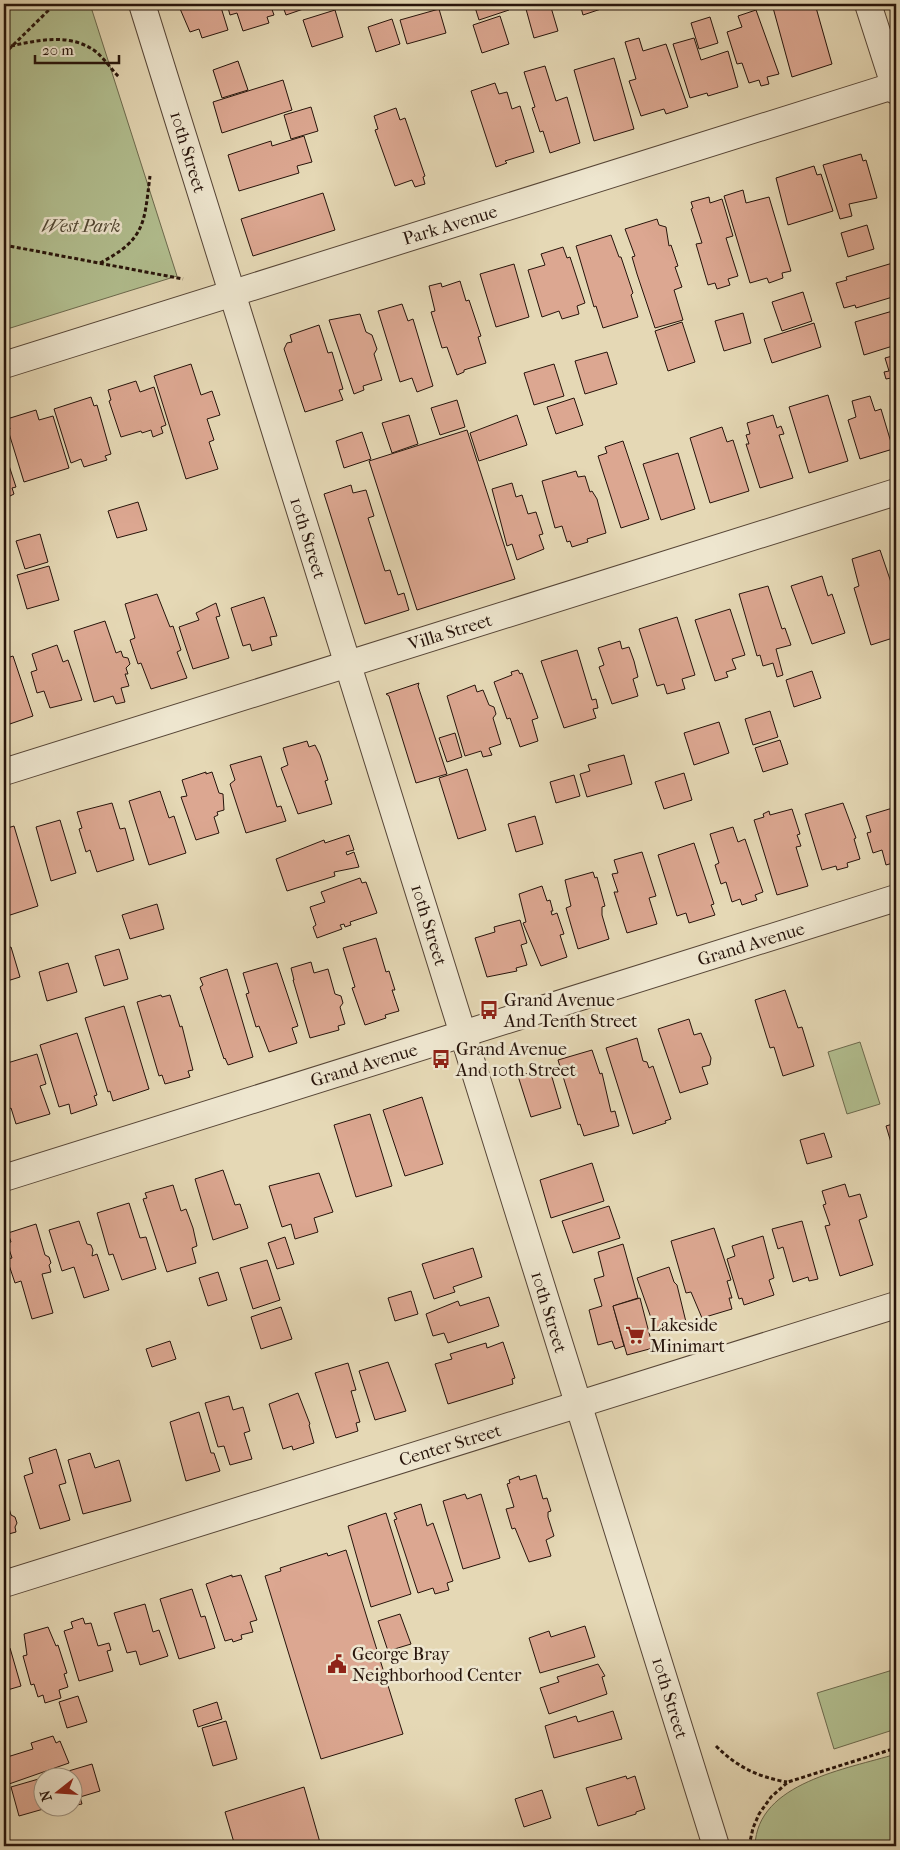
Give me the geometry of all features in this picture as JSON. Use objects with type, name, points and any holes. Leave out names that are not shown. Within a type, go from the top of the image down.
[{"type":"street","name":"10th Street","points":[[142,4],[716,1846]]},
{"type":"street","points":[[868,4],[896,87]]},
{"type":"street","name":"Park Avenue","points":[[4,365],[896,87]]},
{"type":"street","name":"Villa Street","points":[[4,772],[896,492]]},
{"type":"street","name":"Grand Avenue","points":[[4,1178],[896,898]]},
{"type":"street","name":"Center Street","points":[[4,1584],[896,1305]]},
{"type":"path","points":[[4,54],[55,4]]},
{"type":"path","points":[[12,46],[38,41],[70,40],[95,51],[119,77]]},
{"type":"path","points":[[100,263],[122,252],[140,231],[150,176]]},
{"type":"path","points":[[4,245],[182,279]]},
{"type":"path","points":[[716,1746],[731,1761],[750,1772],[768,1779],[788,1782]]},
{"type":"path","points":[[750,1846],[753,1828],[759,1814],[771,1797],[788,1782],[896,1748]]},
{"type":"green space","name":"West Park","points":[[4,4],[90,4],[177,276],[4,330]]},
{"type":"green space","points":[[860,1042],[880,1104],[847,1114],[828,1052]]},
{"type":"green space","points":[[896,1669],[896,1729],[834,1749],[817,1693]]},
{"type":"green space","points":[[896,1754],[896,1846],[755,1846],[760,1824],[771,1807],[788,1793],[808,1782],[831,1773]]},
{"type":"building","points":[[178,4],[220,4],[228,30],[202,38],[199,29],[190,32]]},
{"type":"building","points":[[227,4],[270,4],[274,15],[267,17],[269,23],[243,31],[237,13],[230,15]]},
{"type":"building","points":[[282,4],[312,4],[312,6],[286,15]]},
{"type":"building","points":[[474,4],[507,4],[509,10],[479,20]]},
{"type":"building","points":[[550,4],[558,31],[534,38],[526,9]]},
{"type":"building","points":[[580,4],[606,4],[607,7],[583,15]]},
{"type":"building","points":[[772,4],[815,4],[832,64],[792,77]]},
{"type":"building","points":[[439,9],[446,33],[407,44],[400,20]]},
{"type":"building","points":[[335,10],[343,37],[312,47],[303,20]]},
{"type":"building","points":[[756,10],[779,74],[767,77],[769,84],[761,86],[759,80],[749,83],[742,63],[737,64],[727,32],[742,27],[738,16]]},
{"type":"building","points":[[500,16],[509,44],[482,53],[473,25]]},
{"type":"building","points":[[710,17],[718,43],[699,49],[691,23]]},
{"type":"building","points":[[392,19],[400,44],[376,52],[368,27]]},
{"type":"building","points":[[639,38],[643,51],[666,44],[688,107],[666,114],[664,109],[641,116],[629,81],[636,79],[625,42]]},
{"type":"building","points":[[694,38],[701,60],[728,51],[738,87],[708,96],[707,93],[690,98],[673,44]]},
{"type":"building","points":[[614,58],[634,129],[594,141],[574,70]]},
{"type":"building","points":[[238,61],[248,90],[222,98],[213,70]]},
{"type":"building","points":[[545,66],[556,101],[567,97],[580,143],[550,153],[543,131],[540,132],[532,108],[535,107],[524,72]]},
{"type":"building","points":[[283,80],[292,110],[222,133],[213,102]]},
{"type":"building","points":[[495,83],[499,94],[507,92],[512,109],[520,106],[534,152],[505,161],[507,163],[496,167],[471,91]]},
{"type":"building","points":[[311,107],[318,131],[291,139],[284,115]]},
{"type":"building","points":[[396,108],[400,120],[405,118],[425,176],[423,177],[425,184],[415,187],[412,180],[395,186],[375,130],[378,129],[374,116]]},
{"type":"building","points":[[304,136],[312,162],[297,166],[299,173],[239,191],[228,155],[271,141],[272,146]]},
{"type":"building","points":[[861,154],[863,161],[866,160],[877,198],[849,204],[852,216],[840,219],[823,165]]},
{"type":"building","points":[[814,166],[817,175],[821,174],[833,211],[788,225],[776,178]]},
{"type":"building","points":[[743,190],[746,203],[769,197],[791,271],[782,273],[783,278],[769,283],[767,278],[750,283],[724,196]]},
{"type":"building","points":[[323,193],[335,230],[253,256],[241,219]]},
{"type":"building","points":[[709,197],[710,203],[722,199],[733,236],[726,238],[738,276],[728,279],[730,285],[717,289],[715,283],[708,285],[696,244],[702,243],[691,209],[693,208],[691,202]]},
{"type":"building","points":[[657,219],[659,225],[666,227],[669,246],[671,245],[678,266],[675,267],[682,287],[674,290],[683,320],[655,328],[632,257],[635,256],[625,229]]},
{"type":"building","points":[[867,225],[874,249],[848,257],[841,233]]},
{"type":"building","points":[[611,235],[619,257],[621,257],[633,293],[631,295],[638,317],[603,328],[596,306],[594,307],[576,246]]},
{"type":"building","points":[[563,247],[567,258],[570,257],[585,303],[577,306],[579,314],[562,319],[559,311],[542,317],[528,270],[545,265],[541,254]]},
{"type":"building","points":[[896,262],[896,296],[856,308],[855,305],[844,308],[836,283],[847,280],[846,277]]},
{"type":"building","points":[[514,264],[529,317],[496,327],[480,274]]},
{"type":"building","points":[[460,281],[466,301],[469,300],[481,336],[478,337],[486,363],[464,370],[464,372],[457,375],[447,347],[442,348],[431,312],[435,311],[429,286],[441,283],[442,287]]},
{"type":"building","points":[[803,292],[812,321],[782,331],[772,302]]},
{"type":"building","points":[[402,304],[408,321],[413,319],[433,386],[417,392],[412,378],[400,382],[378,311]]},
{"type":"building","points":[[896,310],[896,345],[864,355],[855,322]]},
{"type":"building","points":[[743,313],[751,343],[724,351],[715,321]]},
{"type":"building","points":[[360,314],[366,332],[372,335],[377,349],[374,354],[382,380],[363,386],[364,390],[354,394],[329,320]]},
{"type":"building","points":[[682,322],[695,362],[668,371],[655,331]]},
{"type":"building","points":[[814,323],[821,347],[772,363],[764,339]]},
{"type":"building","points":[[319,325],[328,353],[332,352],[343,389],[339,390],[343,400],[305,412],[284,349],[287,343],[292,342],[290,335]]},
{"type":"building","points":[[607,352],[617,384],[585,394],[575,361]]},
{"type":"building","points":[[896,355],[895,389],[891,378],[886,379],[884,372],[889,371],[885,358]]},
{"type":"building","points":[[191,364],[201,395],[212,391],[220,415],[207,419],[214,440],[209,442],[218,469],[186,479],[154,376]]},
{"type":"building","points":[[554,364],[564,396],[534,405],[524,373]]},
{"type":"building","points":[[136,381],[140,392],[154,387],[166,425],[161,427],[163,433],[153,437],[151,430],[121,437],[109,401],[111,400],[108,390]]},
{"type":"building","points":[[828,395],[848,461],[809,473],[789,407]]},
{"type":"building","points":[[870,396],[875,411],[881,409],[893,449],[860,459],[848,420],[856,417],[852,401]]},
{"type":"building","points":[[91,397],[94,406],[97,405],[111,454],[105,456],[107,460],[84,467],[81,459],[71,463],[54,409]]},
{"type":"building","points":[[574,398],[583,425],[556,434],[547,407]]},
{"type":"building","points":[[457,400],[465,427],[440,435],[431,408]]},
{"type":"building","points":[[36,410],[39,420],[53,416],[69,468],[24,482],[8,430],[10,429],[7,419]]},
{"type":"building","points":[[409,415],[418,444],[392,453],[382,423]]},
{"type":"building","points":[[517,415],[527,445],[479,461],[470,433]]},
{"type":"building","points":[[773,415],[777,428],[781,426],[784,434],[779,435],[793,478],[760,488],[746,444],[749,444],[746,435],[750,434],[747,423]]},
{"type":"building","points":[[722,427],[727,442],[733,440],[749,491],[710,503],[690,438]]},
{"type":"building","points":[[467,430],[515,579],[417,610],[369,461]]},
{"type":"building","points":[[362,432],[371,459],[344,468],[336,441]]},
{"type":"building","points":[[623,441],[649,519],[621,528],[598,456],[607,453],[605,447]]},
{"type":"building","points":[[4,450],[16,487],[12,488],[14,494],[4,499]]},
{"type":"building","points":[[678,453],[695,509],[661,520],[643,464]]},
{"type":"building","points":[[576,471],[578,477],[585,476],[590,492],[592,491],[597,499],[606,533],[587,539],[588,542],[572,547],[570,541],[567,542],[562,526],[555,528],[542,481]]},
{"type":"building","points":[[512,483],[516,497],[522,495],[528,514],[536,512],[543,534],[539,535],[544,549],[517,560],[512,544],[507,546],[492,489]]},
{"type":"building","points":[[351,485],[353,493],[366,490],[374,516],[368,518],[385,571],[390,570],[398,595],[404,593],[409,610],[365,624],[324,494]]},
{"type":"building","points":[[138,502],[147,530],[117,538],[108,511]]},
{"type":"building","points":[[40,534],[48,562],[25,569],[16,541]]},
{"type":"building","points":[[880,550],[896,597],[896,620],[892,622],[896,637],[871,645],[854,588],[859,586],[852,559]]},
{"type":"building","points":[[49,566],[59,600],[27,609],[17,575]]},
{"type":"building","points":[[822,576],[828,596],[832,594],[845,633],[812,644],[791,586]]},
{"type":"building","points":[[768,586],[782,629],[785,628],[791,645],[776,649],[783,675],[777,677],[773,663],[763,666],[760,655],[757,656],[739,594]]},
{"type":"building","points":[[4,590],[9,606],[4,607]]},
{"type":"building","points":[[157,594],[170,627],[173,626],[181,650],[177,652],[187,678],[151,689],[141,663],[138,664],[130,640],[135,638],[125,604]]},
{"type":"building","points":[[264,597],[277,636],[270,637],[272,645],[252,651],[250,644],[243,646],[231,608]]},
{"type":"building","points":[[216,603],[220,616],[216,617],[229,658],[193,669],[179,627],[199,620],[196,613]]},
{"type":"building","points":[[730,609],[745,655],[732,659],[736,669],[726,672],[728,677],[715,681],[695,620]]},
{"type":"building","points":[[677,617],[695,675],[682,679],[685,689],[667,694],[664,684],[657,686],[639,629]]},
{"type":"building","points":[[105,621],[116,653],[121,651],[123,657],[128,658],[130,664],[126,668],[128,674],[125,674],[129,686],[121,688],[125,702],[116,704],[113,696],[94,702],[74,631]]},
{"type":"building","points":[[620,641],[622,649],[629,647],[634,661],[638,677],[633,679],[638,696],[612,704],[599,667],[604,665],[598,648]]},
{"type":"building","points":[[57,645],[63,662],[68,660],[82,700],[50,708],[44,691],[37,693],[31,672],[37,670],[32,654]]},
{"type":"building","points":[[577,650],[592,700],[596,699],[598,708],[593,709],[596,718],[564,728],[541,661]]},
{"type":"building","points":[[13,656],[33,716],[4,726],[4,659]]},
{"type":"building","points":[[518,670],[520,674],[522,673],[538,718],[532,720],[538,741],[520,747],[510,718],[507,719],[494,682],[512,675],[511,672]]},
{"type":"building","points":[[812,671],[821,698],[794,707],[786,680]]},
{"type":"building","points":[[419,683],[418,686],[447,774],[416,783],[389,696],[386,694]]},
{"type":"building","points":[[475,685],[477,692],[483,690],[489,705],[494,707],[496,714],[493,718],[501,744],[489,748],[492,755],[483,757],[481,751],[465,756],[447,696]]},
{"type":"building","points":[[770,711],[778,737],[753,745],[745,719]]},
{"type":"building","points":[[719,722],[729,753],[694,765],[684,733]]},
{"type":"building","points":[[455,733],[462,757],[447,762],[439,738]]},
{"type":"building","points":[[780,740],[788,764],[763,772],[755,748]]},
{"type":"building","points":[[307,741],[309,747],[315,745],[320,755],[328,780],[325,781],[332,804],[298,814],[281,768],[288,765],[283,748]]},
{"type":"building","points":[[624,755],[632,784],[587,797],[580,774],[590,771],[588,765]]},
{"type":"building","points":[[261,756],[277,807],[281,806],[286,821],[246,833],[230,784],[235,780],[230,765]]},
{"type":"building","points":[[467,769],[486,830],[458,839],[439,778]]},
{"type":"building","points":[[206,772],[206,774],[212,772],[219,793],[223,794],[224,810],[217,812],[218,815],[214,817],[219,833],[196,840],[181,797],[187,796],[182,780]]},
{"type":"building","points":[[684,773],[692,800],[664,809],[655,782]]},
{"type":"building","points":[[574,775],[580,796],[556,803],[550,782]]},
{"type":"building","points":[[160,791],[169,818],[174,816],[186,853],[149,865],[129,801]]},
{"type":"building","points":[[112,803],[120,829],[125,828],[134,860],[97,872],[90,850],[86,852],[79,829],[82,828],[77,812]]},
{"type":"building","points":[[843,803],[856,838],[854,839],[860,859],[847,863],[848,867],[837,870],[836,866],[822,870],[805,814]]},
{"type":"building","points":[[896,807],[896,862],[886,865],[882,850],[873,853],[867,833],[871,832],[866,816]]},
{"type":"building","points":[[792,809],[800,834],[797,835],[801,846],[796,847],[808,886],[777,895],[754,820],[764,817],[763,814],[769,811],[770,815]]},
{"type":"building","points":[[535,816],[543,844],[516,852],[508,824]]},
{"type":"building","points":[[60,820],[76,873],[51,881],[36,827]]},
{"type":"building","points":[[14,826],[38,906],[4,917],[4,829]]},
{"type":"building","points":[[733,827],[738,842],[745,839],[763,892],[755,895],[757,900],[742,905],[740,899],[732,902],[726,882],[721,884],[715,865],[719,863],[710,834]]},
{"type":"building","points":[[349,835],[354,850],[346,852],[347,855],[354,852],[359,867],[334,872],[335,876],[287,891],[276,859],[324,840],[325,843]]},
{"type":"building","points":[[694,843],[714,904],[711,905],[715,915],[689,923],[686,913],[677,916],[658,855]]},
{"type":"building","points":[[642,852],[656,896],[649,898],[657,924],[627,933],[614,892],[618,892],[612,874],[618,873],[614,860]]},
{"type":"building","points":[[593,872],[595,878],[597,877],[605,906],[602,907],[602,915],[609,939],[578,949],[566,908],[571,906],[565,880]]},
{"type":"building","points":[[360,878],[362,883],[366,882],[377,913],[350,922],[351,925],[345,927],[344,924],[340,925],[342,929],[317,938],[313,927],[316,925],[310,907],[325,902],[321,892]]},
{"type":"building","points":[[542,886],[547,901],[550,900],[553,911],[551,911],[552,915],[557,913],[564,934],[560,935],[567,957],[541,966],[523,923],[526,922],[519,894]]},
{"type":"building","points":[[157,904],[164,929],[130,939],[122,915]]},
{"type":"building","points":[[520,920],[527,943],[521,945],[527,965],[516,968],[517,971],[487,977],[475,938],[495,932],[494,927]]},
{"type":"building","points":[[376,938],[386,972],[389,971],[395,990],[392,990],[399,1011],[385,1015],[386,1018],[365,1025],[352,988],[355,987],[343,948]]},
{"type":"building","points":[[11,947],[20,977],[4,982],[4,949]]},
{"type":"building","points":[[119,949],[128,979],[104,986],[95,956]]},
{"type":"building","points":[[311,962],[314,973],[328,969],[335,994],[341,996],[343,1003],[340,1007],[345,1024],[338,1026],[339,1030],[310,1038],[291,968]]},
{"type":"building","points":[[68,963],[77,992],[47,1001],[39,972]]},
{"type":"building","points":[[277,963],[298,1026],[292,1028],[297,1043],[269,1052],[259,1026],[256,1027],[246,994],[249,993],[243,973]]},
{"type":"building","points":[[227,969],[253,1057],[228,1065],[224,1059],[200,987],[203,985],[200,978]]},
{"type":"building","points":[[785,990],[798,1028],[802,1027],[814,1066],[783,1076],[774,1047],[770,1048],[755,1000]]},
{"type":"building","points":[[161,995],[162,997],[170,995],[180,1027],[182,1026],[193,1070],[188,1071],[190,1077],[165,1084],[162,1075],[159,1076],[137,1002]]},
{"type":"building","points":[[124,1006],[149,1089],[113,1101],[110,1091],[108,1092],[85,1018]]},
{"type":"building","points":[[689,1019],[694,1035],[701,1033],[711,1058],[710,1065],[702,1067],[708,1084],[680,1093],[658,1029]]},
{"type":"building","points":[[77,1033],[97,1095],[94,1096],[97,1105],[71,1114],[69,1104],[59,1107],[40,1045]]},
{"type":"building","points":[[637,1038],[643,1061],[647,1062],[649,1068],[653,1066],[671,1119],[665,1121],[666,1123],[633,1134],[606,1048]]},
{"type":"building","points":[[592,1050],[600,1074],[602,1073],[611,1112],[615,1111],[619,1126],[584,1136],[580,1124],[578,1125],[558,1060]]},
{"type":"building","points":[[37,1054],[46,1084],[40,1086],[50,1114],[16,1124],[11,1108],[7,1110],[4,1098],[4,1064]]},
{"type":"building","points":[[549,1067],[561,1108],[531,1117],[518,1076]]},
{"type":"building","points":[[422,1097],[443,1164],[405,1176],[383,1110]]},
{"type":"building","points":[[370,1114],[392,1186],[356,1197],[334,1125]]},
{"type":"building","points":[[896,1123],[896,1159],[886,1126]]},
{"type":"building","points":[[824,1133],[832,1157],[807,1164],[800,1140]]},
{"type":"building","points":[[592,1163],[604,1201],[551,1218],[540,1180]]},
{"type":"building","points":[[223,1170],[235,1205],[240,1204],[248,1228],[213,1240],[195,1179]]},
{"type":"building","points":[[319,1173],[333,1212],[314,1218],[318,1232],[295,1239],[291,1224],[282,1227],[269,1186]]},
{"type":"building","points":[[845,1184],[849,1197],[860,1194],[867,1217],[859,1220],[873,1265],[840,1276],[825,1226],[830,1225],[823,1205],[826,1204],[822,1191]]},
{"type":"building","points":[[173,1185],[181,1211],[186,1209],[193,1228],[197,1246],[192,1248],[196,1263],[167,1272],[143,1199],[147,1198],[145,1193]]},
{"type":"building","points":[[129,1203],[140,1238],[146,1237],[156,1269],[122,1280],[113,1254],[109,1255],[97,1213]]},
{"type":"building","points":[[609,1206],[620,1238],[573,1253],[562,1221]]},
{"type":"building","points":[[79,1221],[87,1244],[91,1245],[93,1250],[92,1256],[97,1254],[109,1290],[84,1298],[74,1267],[62,1271],[49,1230]]},
{"type":"building","points":[[802,1221],[818,1279],[809,1281],[808,1277],[793,1282],[783,1247],[778,1249],[772,1229]]},
{"type":"building","points":[[36,1224],[45,1255],[49,1257],[51,1263],[49,1265],[51,1272],[42,1274],[53,1313],[32,1319],[21,1281],[15,1283],[7,1259],[12,1258],[7,1243],[11,1242],[8,1233]]},
{"type":"building","points":[[714,1228],[731,1280],[727,1281],[732,1298],[729,1298],[732,1309],[702,1318],[691,1292],[686,1293],[671,1241]]},
{"type":"building","points":[[763,1236],[774,1278],[769,1280],[774,1295],[744,1305],[742,1298],[739,1299],[727,1259],[735,1256],[732,1246]]},
{"type":"building","points":[[285,1237],[294,1264],[277,1269],[268,1243]]},
{"type":"building","points":[[623,1244],[638,1298],[613,1306],[624,1346],[615,1349],[612,1341],[598,1345],[589,1310],[602,1306],[594,1279],[604,1276],[598,1252]]},
{"type":"building","points":[[473,1248],[482,1277],[453,1287],[455,1292],[434,1299],[422,1264]]},
{"type":"building","points":[[267,1260],[280,1300],[253,1309],[240,1268]]},
{"type":"building","points":[[669,1267],[674,1282],[677,1285],[686,1322],[656,1332],[637,1278]]},
{"type":"building","points":[[218,1272],[227,1300],[208,1306],[199,1278]]},
{"type":"building","points":[[411,1291],[418,1314],[395,1321],[388,1298]]},
{"type":"building","points":[[489,1297],[499,1326],[448,1343],[444,1333],[433,1336],[426,1314],[458,1301],[460,1306]]},
{"type":"building","name":"Lakeside Minimart","points":[[640,1298],[653,1348],[627,1355],[613,1306]]},
{"type":"building","points":[[281,1307],[292,1339],[261,1349],[251,1317]]},
{"type":"building","points":[[170,1341],[176,1359],[152,1367],[146,1349]]},
{"type":"building","points":[[503,1342],[515,1378],[512,1379],[513,1384],[448,1404],[435,1364],[452,1359],[450,1354],[486,1343],[487,1348]]},
{"type":"building","points":[[388,1362],[406,1411],[375,1420],[359,1371]]},
{"type":"building","points":[[348,1363],[356,1390],[351,1391],[360,1422],[356,1423],[358,1431],[336,1438],[315,1373]]},
{"type":"building","points":[[298,1393],[310,1424],[314,1443],[293,1450],[292,1446],[283,1449],[269,1404]]},
{"type":"building","points":[[229,1396],[233,1410],[243,1407],[250,1431],[244,1433],[252,1459],[230,1465],[224,1446],[218,1447],[205,1403]]},
{"type":"building","points":[[199,1412],[211,1453],[214,1453],[220,1471],[186,1481],[170,1422]]},
{"type":"building","points":[[56,1449],[66,1483],[59,1485],[70,1520],[40,1529],[24,1476],[33,1473],[29,1458]]},
{"type":"building","points":[[90,1453],[95,1468],[119,1460],[131,1501],[83,1514],[68,1460]]},
{"type":"building","points":[[536,1475],[543,1499],[547,1498],[551,1511],[548,1512],[548,1517],[554,1536],[546,1540],[551,1556],[529,1562],[515,1528],[512,1529],[506,1509],[514,1507],[507,1484],[510,1483],[509,1480],[519,1476],[520,1480]]},
{"type":"building","points":[[5,1494],[11,1515],[15,1517],[17,1523],[15,1527],[16,1532],[5,1535],[7,1540],[4,1541]]},
{"type":"building","points":[[465,1494],[467,1499],[481,1494],[500,1558],[463,1569],[443,1501]]},
{"type":"building","points":[[421,1504],[427,1526],[433,1523],[453,1581],[447,1583],[449,1590],[435,1594],[433,1588],[418,1593],[394,1520],[397,1519],[394,1513]]},
{"type":"building","points":[[386,1513],[411,1594],[371,1607],[348,1526]]},
{"type":"building","name":"George Bray Neighborhood Center","points":[[346,1550],[403,1734],[321,1759],[265,1576],[281,1571],[280,1568],[327,1553],[328,1556]]},
{"type":"building","points":[[232,1575],[232,1577],[241,1575],[257,1620],[250,1622],[253,1632],[241,1635],[242,1639],[233,1642],[232,1639],[225,1641],[206,1584]]},
{"type":"building","points":[[192,1589],[201,1617],[205,1616],[215,1648],[179,1659],[160,1599]]},
{"type":"building","points":[[145,1604],[153,1632],[159,1630],[168,1656],[140,1665],[136,1651],[127,1653],[114,1613]]},
{"type":"building","points":[[400,1614],[411,1644],[388,1651],[378,1621]]},
{"type":"building","points":[[83,1618],[85,1624],[91,1623],[98,1646],[109,1643],[111,1650],[107,1651],[113,1671],[79,1681],[64,1631],[73,1628],[71,1622]]},
{"type":"building","points":[[585,1626],[595,1657],[540,1673],[529,1638],[549,1631],[551,1637]]},
{"type":"building","points":[[48,1627],[56,1646],[58,1645],[67,1673],[64,1674],[68,1687],[59,1690],[61,1698],[45,1703],[43,1695],[38,1697],[34,1684],[31,1685],[23,1656],[27,1655],[24,1634]]},
{"type":"building","points":[[10,1648],[21,1686],[4,1691],[4,1650]]},
{"type":"building","points":[[598,1664],[605,1676],[602,1677],[607,1694],[549,1714],[540,1688],[559,1682],[557,1677]]},
{"type":"building","points":[[78,1696],[87,1722],[67,1728],[59,1702]]},
{"type":"building","points":[[217,1702],[222,1719],[198,1727],[193,1710]]},
{"type":"building","points":[[613,1711],[622,1739],[554,1758],[545,1726],[576,1716],[578,1722]]},
{"type":"building","points":[[226,1721],[237,1759],[213,1766],[202,1728]]},
{"type":"building","points":[[53,1736],[56,1743],[60,1741],[69,1763],[55,1768],[32,1768],[32,1776],[9,1784],[4,1767],[4,1758],[33,1749],[31,1743]]},
{"type":"building","points":[[92,1764],[100,1791],[82,1796],[82,1768],[79,1768]]},
{"type":"building","points":[[626,1776],[627,1779],[635,1776],[645,1809],[636,1812],[636,1814],[598,1826],[586,1788]]},
{"type":"building","points":[[32,1781],[32,1812],[19,1816],[11,1787]]},
{"type":"building","points":[[304,1787],[321,1846],[235,1846],[225,1812]]},
{"type":"building","points":[[542,1790],[551,1818],[524,1827],[515,1799]]},
{"type":"place","name":"Grand Avenue And Tenth Street","points":[[489,1010]]},
{"type":"place","name":"Grand Avenue And 10th Street","points":[[441,1059]]},
{"type":"place","name":"Lakeside Minimart","points":[[635,1335]]},
{"type":"place","name":"George Bray Neighborhood Center","points":[[337,1664]]}]
